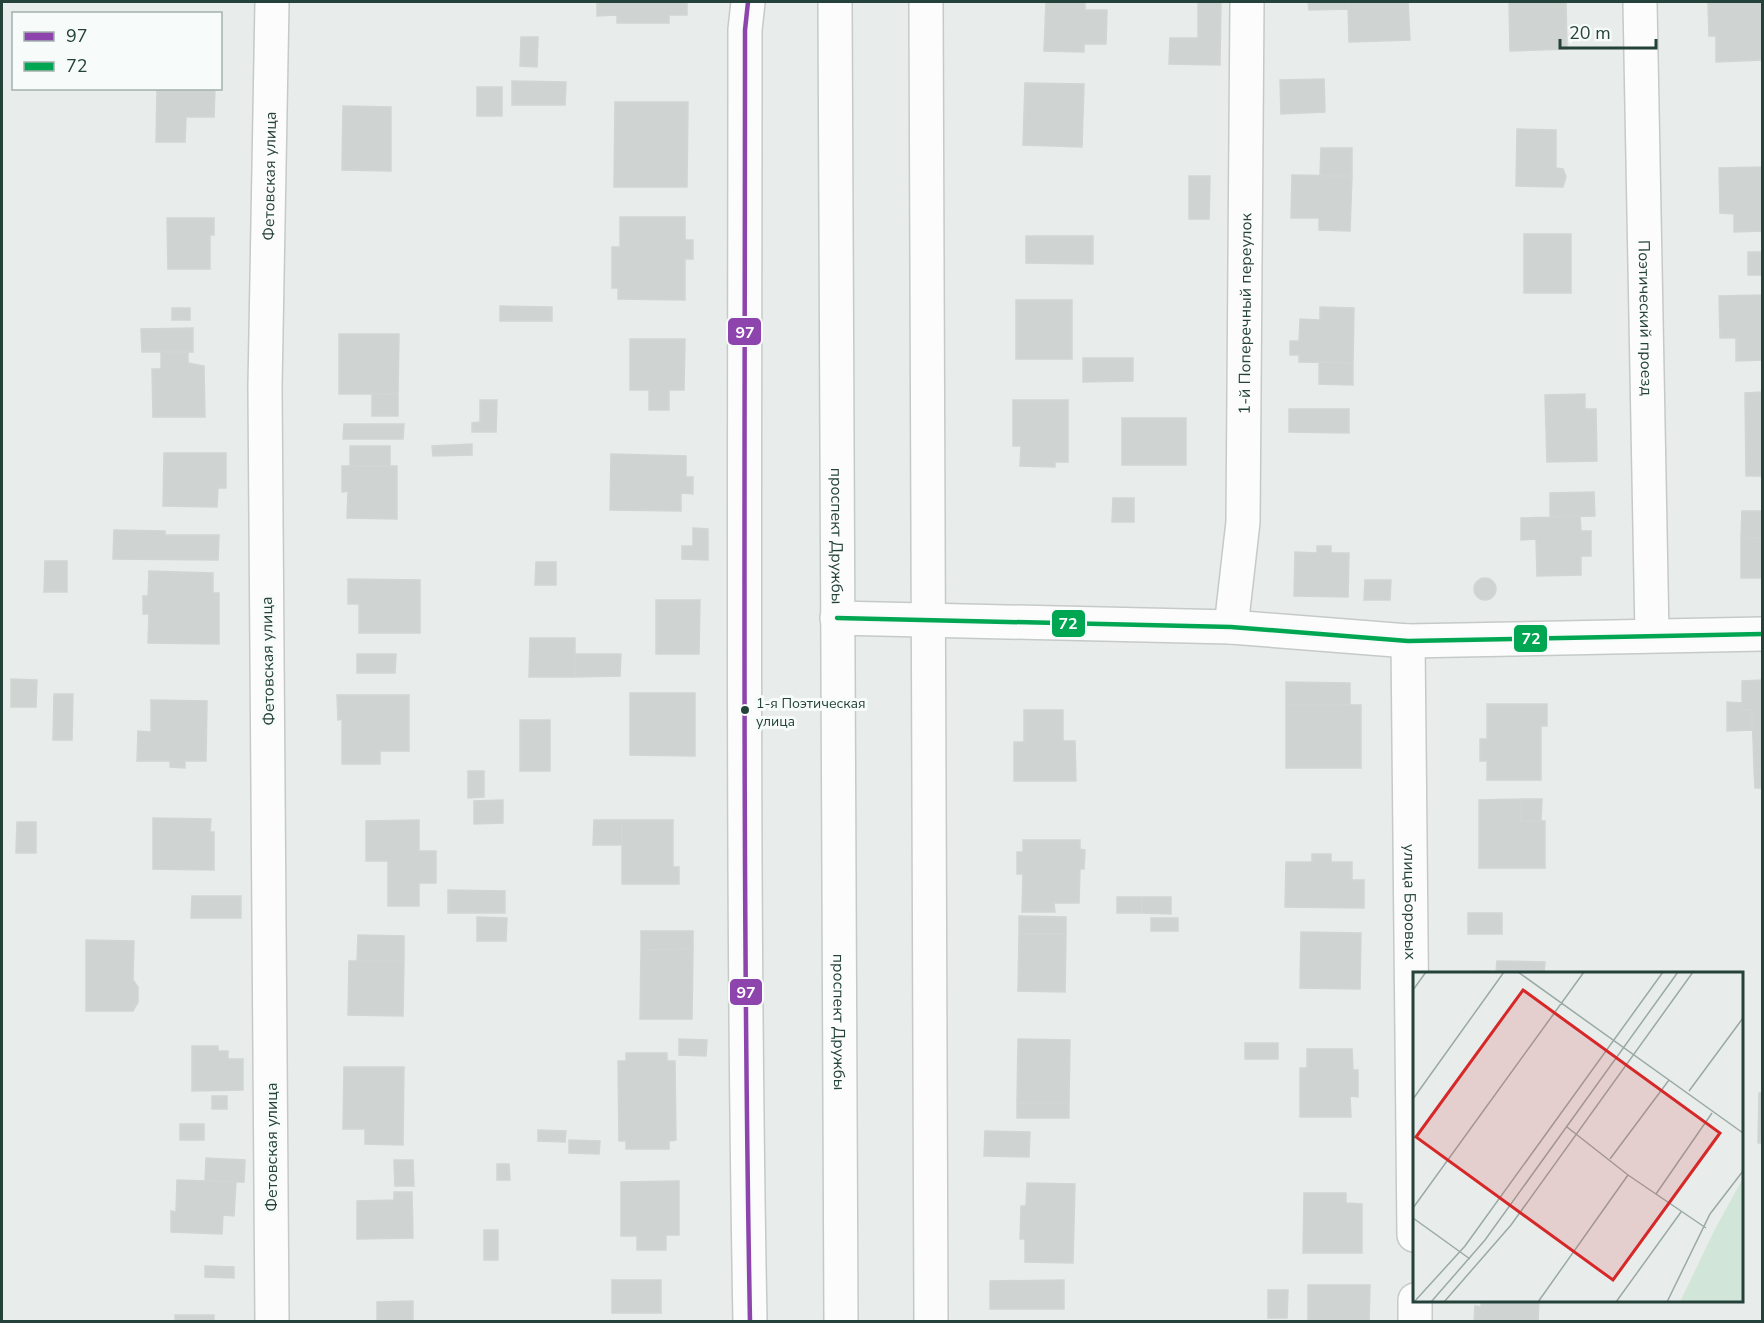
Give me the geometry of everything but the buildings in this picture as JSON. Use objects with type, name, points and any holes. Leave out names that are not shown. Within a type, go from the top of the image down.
[{"type":"street","name":"Фетовская улица","points":[[272,2],[265,387],[272,1322]]},
{"type":"street","points":[[748,2],[745,30],[745,398],[747,1145],[750,1322]]},
{"type":"street","name":"проспект Дружбы","points":[[835,2],[841,1322]]},
{"type":"street","points":[[927,2],[931,1322]]},
{"type":"street","name":"1-й Поперечный переулок","points":[[1231,627],[1243,522],[1247,2]]},
{"type":"street","name":"Поэтический проезд","points":[[1640,2],[1652,635]]},
{"type":"street","points":[[837,618],[1231,627],[1408,641],[1762,634]]},
{"type":"street","name":"улица Боровых","points":[[1408,641],[1413,1136]]},
{"type":"street","points":[[1415,1302],[1416,1322]]},
{"type":"transit line","name":"97","points":[[748,2],[745,30],[744,676],[750,1322]]},
{"type":"transit line","name":"72","points":[[837,618],[1231,627],[1408,641],[1762,634]]},
{"type":"place","name":"1-я Поэтическая улица","points":[[745,710]]}]
